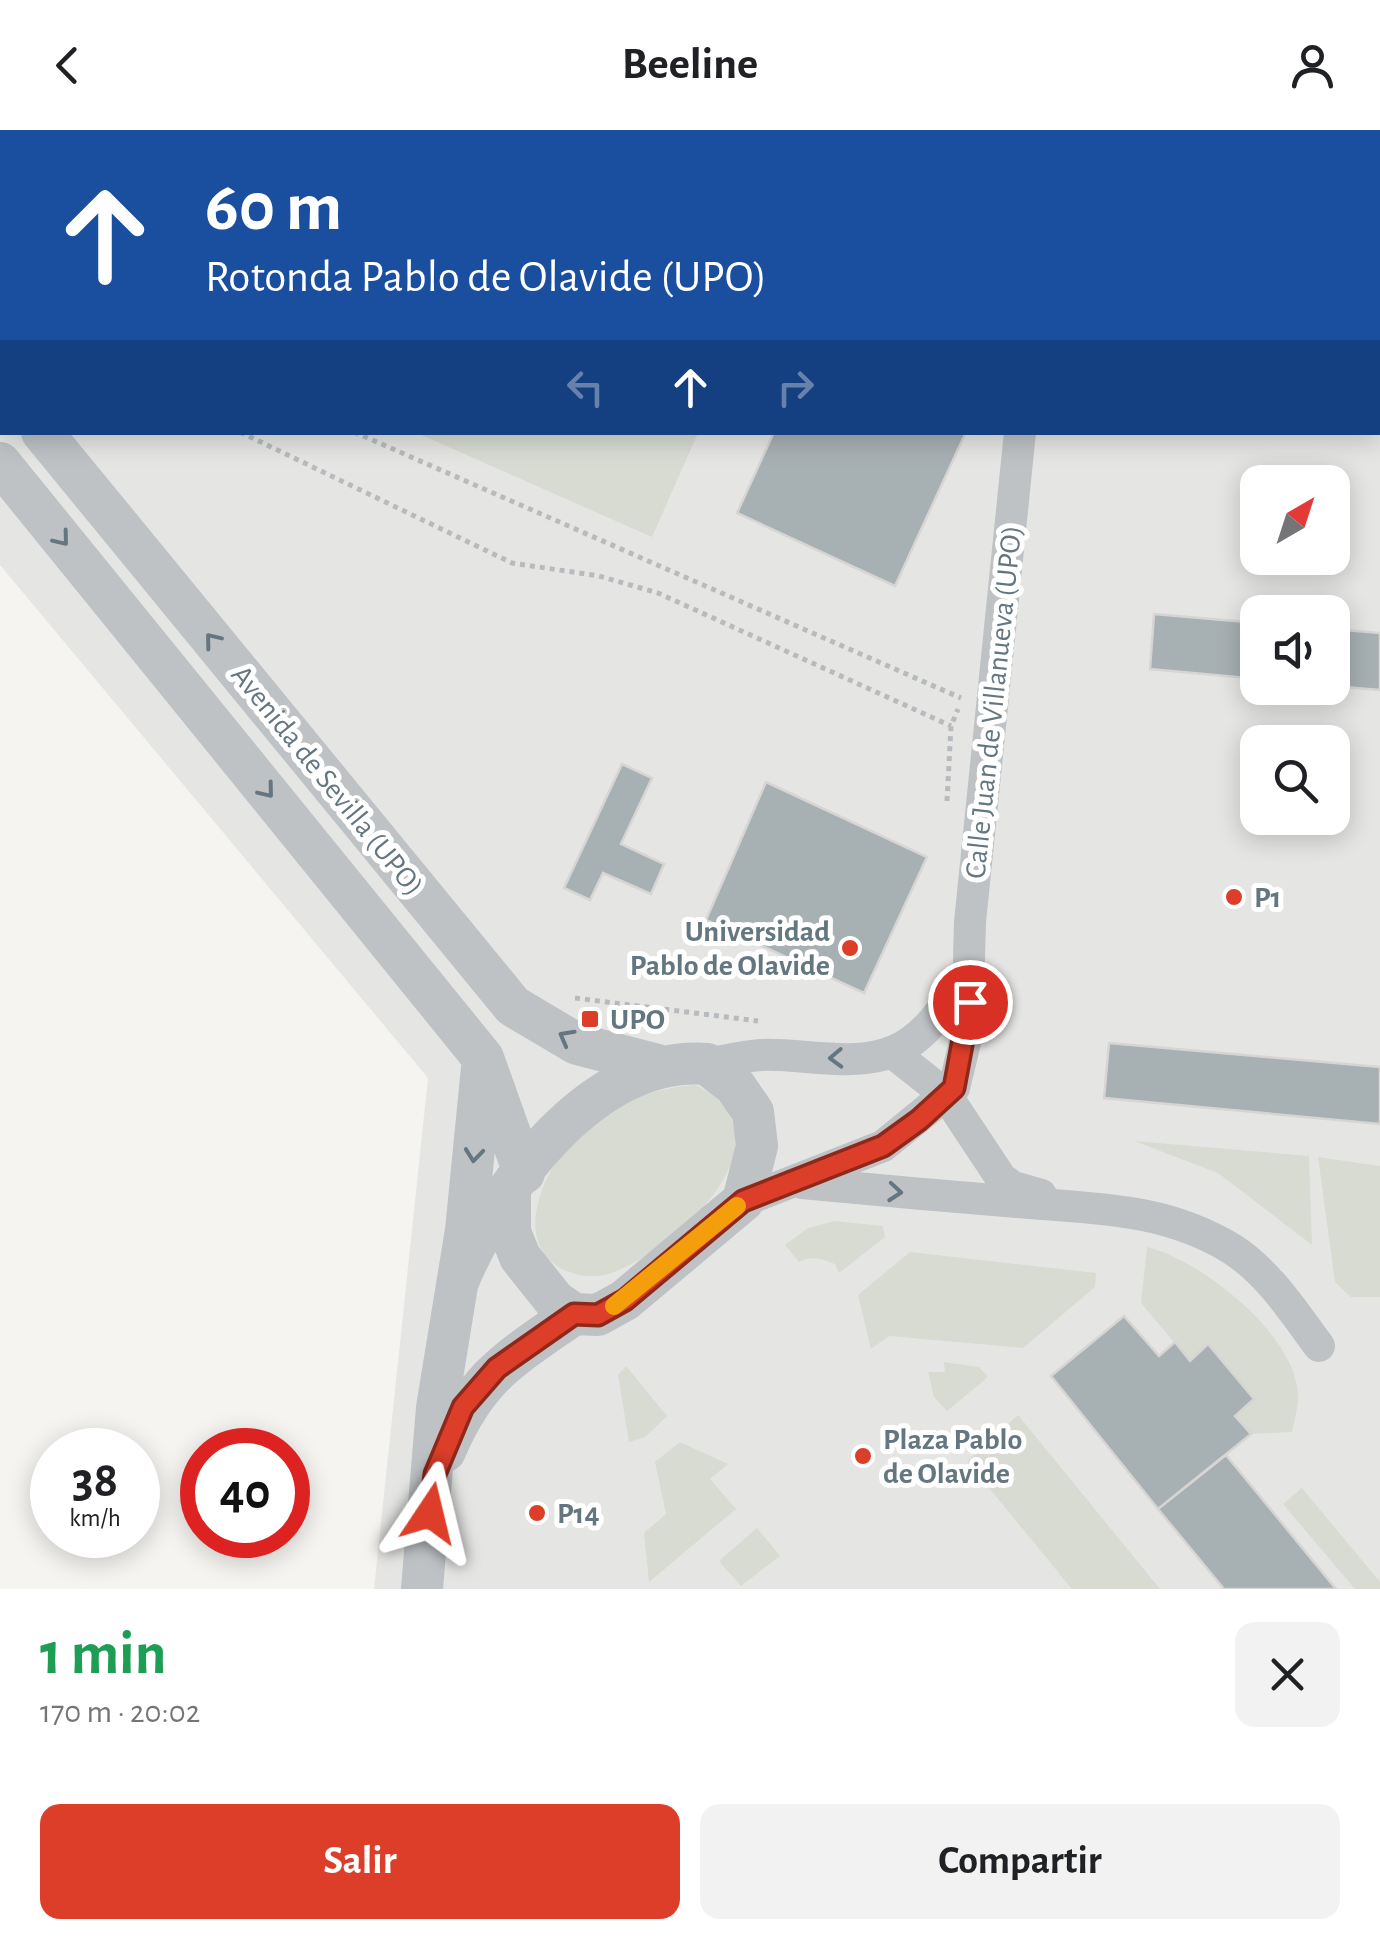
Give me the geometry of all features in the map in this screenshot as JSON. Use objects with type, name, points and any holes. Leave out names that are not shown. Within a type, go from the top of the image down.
[{"type":"street","name":"Avenida de Sevilla (UPO)","points":[[44,435],[513,1006],[577,1044],[658,1065]]},
{"type":"street","name":"Calle Juan de Villanueva (UPO)","points":[[946,1094],[954,1088],[967,1034],[967,972],[1020,435]]},
{"type":"street","name":"Avenida de Sevilla (UPO)","points":[[0,463],[484,1058],[517,1182]]},
{"type":"street","points":[[457,1284],[471,1250],[517,1182],[576,1112],[603,1092],[658,1065],[707,1064],[761,1055],[831,1058],[892,1052],[919,1035],[946,1006],[967,972]]},
{"type":"street","points":[[892,1052],[946,1094],[1002,1178],[1013,1187],[1074,1205]]},
{"type":"street","points":[[422,1589],[435,1474],[437,1408],[457,1284],[484,1058]]},
{"type":"street","points":[[707,1064],[734,1086],[753,1112],[757,1146],[743,1201]]},
{"type":"street","points":[[517,1182],[510,1232],[520,1257],[546,1292],[574,1314],[598,1315],[625,1300],[743,1201],[798,1183],[883,1146],[946,1094]]},
{"type":"street","points":[[798,1183],[1074,1205],[1160,1217],[1234,1251],[1280,1292],[1318,1346]]},
{"type":"street","points":[[435,1474],[463,1407],[474,1394],[497,1368],[574,1314]]},
{"type":"path","points":[[246,435],[512,564],[599,576],[658,593],[951,726]]},
{"type":"path","points":[[361,435],[962,698],[951,726],[947,804]]},
{"type":"path","points":[[559,996],[776,1023]]},
{"type":"shaded area","name":"Universidad Pablo de Olavide","points":[[0,435],[1380,435],[1380,1589],[374,1589],[428,1078],[0,565]]},
{"type":"shaded area","points":[[422,435],[697,435],[652,537]]},
{"type":"shaded area","points":[[696,1085],[725,1107],[735,1134],[731,1162],[716,1192],[664,1243],[608,1274],[574,1274],[545,1255],[536,1235],[536,1213],[542,1189],[569,1144],[585,1126],[613,1107],[648,1094]]},
{"type":"shaded area","points":[[1134,1141],[1309,1156],[1312,1245],[1218,1173]]},
{"type":"shaded area","points":[[1318,1157],[1380,1166],[1380,1297],[1351,1297],[1335,1282]]},
{"type":"shaded area","points":[[834,1221],[883,1226],[885,1237],[839,1273],[835,1264],[821,1259],[799,1262],[785,1245],[808,1228]]},
{"type":"shaded area","points":[[1147,1247],[1218,1283],[1263,1325],[1293,1371],[1298,1399],[1292,1432],[1251,1434],[1235,1416],[1253,1398],[1208,1344],[1190,1361],[1141,1303]]},
{"type":"shaded area","points":[[910,1252],[1096,1273],[1095,1287],[1023,1348],[889,1336],[871,1349],[858,1295]]},
{"type":"shaded area","points":[[944,1362],[979,1367],[988,1377],[947,1411],[934,1397],[928,1372],[945,1372]]},
{"type":"shaded area","points":[[626,1366],[667,1416],[645,1437],[629,1442],[618,1375]]},
{"type":"shaded area","points":[[1018,1415],[1160,1589],[1072,1589],[967,1461]]},
{"type":"shaded area","points":[[680,1442],[728,1464],[710,1479],[736,1509],[649,1582],[644,1533],[666,1514],[655,1462]]},
{"type":"shaded area","points":[[1302,1488],[1380,1582],[1380,1589],[1355,1589],[1283,1504]]},
{"type":"shaded area","points":[[757,1528],[780,1556],[741,1586],[719,1561]]},
{"type":"building","points":[[773,435],[965,435],[895,586],[737,513]]},
{"type":"building","points":[[1154,614],[1240,621],[1240,677],[1150,669]]},
{"type":"building","points":[[1350,630],[1380,633],[1380,690],[1350,688]]},
{"type":"building","points":[[622,764],[652,778],[621,844],[664,864],[651,894],[603,873],[590,900],[564,888]]},
{"type":"building","points":[[766,782],[927,857],[864,993],[706,920]]},
{"type":"building","points":[[1109,1043],[1380,1067],[1380,1124],[1104,1098]]},
{"type":"building","points":[[1124,1316],[1159,1356],[1175,1342],[1190,1361],[1208,1344],[1254,1399],[1235,1416],[1251,1434],[1158,1509],[1051,1376]]},
{"type":"building","points":[[1226,1455],[1336,1589],[1224,1589],[1158,1509]]},
{"type":"slow traffic","points":[[614,1306],[686,1252],[737,1206]]},
{"type":"place","name":"P1","points":[[1234,897]]},
{"type":"place","name":"Universidad Pablo de Olavide","points":[[850,948]]},
{"type":"place","name":"UPO","points":[[590,1019]]},
{"type":"place","name":"Plaza Pablo de Olavide","points":[[863,1456]]},
{"type":"place","name":"P14","points":[[537,1513]]},
{"type":"route","points":[[430,1513],[435,1474],[463,1407],[497,1368],[574,1314],[598,1315],[625,1300],[743,1201],[798,1183],[883,1146],[919,1120],[954,1088],[970,1002]]}]
